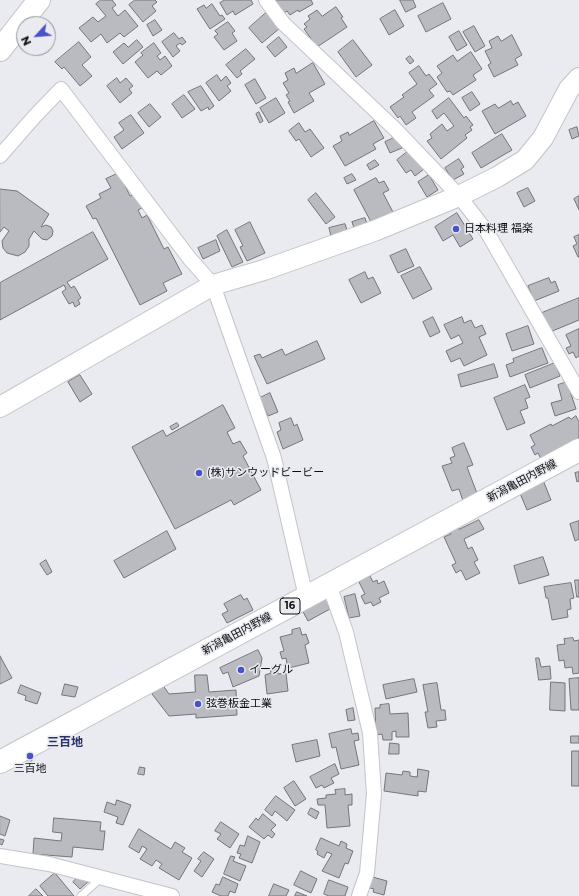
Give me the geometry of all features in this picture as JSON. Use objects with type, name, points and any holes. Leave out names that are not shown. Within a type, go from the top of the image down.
[{"type":"main road","points":[[0,50],[39,0]]},
{"type":"main road","name":"新潟亀田内野線","points":[[0,762],[579,450]]},
{"type":"street","points":[[266,0],[283,23],[396,129],[459,196],[487,232],[579,392]]},
{"type":"street","points":[[0,407],[213,285],[264,270],[374,231],[459,196],[525,160],[544,138],[569,89],[579,78]]},
{"type":"street","points":[[0,156],[61,89],[190,259],[213,285],[274,458],[306,597]]},
{"type":"street","points":[[329,585],[346,632],[370,732],[374,794],[367,873],[359,896]]},
{"type":"street","points":[[0,856],[49,864],[172,896]]},
{"type":"lane","points":[[80,896],[101,878]]},
{"type":"building","points":[[101,0],[112,0],[116,5],[112,8],[118,16],[125,10],[138,26],[124,37],[120,33],[107,43],[101,34],[91,42],[79,28],[93,17],[98,22],[106,16],[96,4]]},
{"type":"building","points":[[135,0],[155,0],[157,2],[152,6],[156,11],[143,22],[129,5]]},
{"type":"building","points":[[225,0],[251,0],[253,4],[235,15],[233,11],[227,15],[220,3]]},
{"type":"building","points":[[276,0],[311,0],[313,4],[290,15],[287,11],[284,13]]},
{"type":"building","points":[[400,0],[413,0],[416,7],[406,12]]},
{"type":"building","points":[[443,3],[451,19],[426,32],[418,16]]},
{"type":"building","points":[[212,4],[220,16],[222,15],[225,19],[210,29],[197,9],[204,5],[206,8]]},
{"type":"building","points":[[336,7],[343,17],[341,18],[347,27],[317,47],[304,29],[307,27],[304,24],[310,19],[308,16],[317,10],[322,16]]},
{"type":"building","points":[[395,10],[404,26],[389,35],[380,19]]},
{"type":"building","points":[[267,12],[280,28],[262,43],[249,28]]},
{"type":"building","points":[[155,20],[162,30],[153,36],[147,25]]},
{"type":"building","points":[[228,22],[235,31],[232,33],[237,41],[224,50],[214,37],[218,34],[215,31]]},
{"type":"building","points":[[474,26],[485,46],[475,52],[463,32]]},
{"type":"building","points":[[459,31],[467,45],[457,51],[449,37]]},
{"type":"building","points":[[174,33],[179,39],[182,37],[186,42],[182,45],[180,43],[176,46],[180,51],[173,57],[162,42]]},
{"type":"building","points":[[512,35],[522,55],[515,59],[518,65],[494,77],[488,65],[491,63],[485,51],[492,48],[489,41],[498,36],[501,41]]},
{"type":"building","points":[[279,37],[287,47],[275,57],[267,47]]},
{"type":"building","points":[[137,40],[143,47],[123,64],[113,52],[124,43],[128,47]]},
{"type":"building","points":[[353,40],[372,65],[356,77],[338,52]]},
{"type":"building","points":[[79,42],[91,57],[82,65],[92,76],[80,86],[64,67],[62,69],[55,62]]},
{"type":"building","points":[[154,43],[161,53],[157,56],[160,60],[165,56],[172,66],[161,75],[157,71],[148,78],[135,62],[143,55],[141,53]]},
{"type":"building","points":[[246,49],[255,59],[240,71],[242,74],[237,78],[226,65]]},
{"type":"building","points":[[471,52],[482,69],[473,75],[476,80],[453,95],[450,91],[447,92],[437,77],[442,73],[437,66],[453,55],[457,61]]},
{"type":"building","points":[[410,56],[414,61],[410,64],[406,59]]},
{"type":"building","points":[[313,63],[325,84],[309,93],[314,101],[294,113],[288,102],[290,101],[286,95],[289,93],[283,83],[288,80],[285,73],[294,68],[296,73]]},
{"type":"building","points":[[419,66],[426,76],[429,74],[437,84],[429,90],[434,96],[412,112],[416,118],[406,125],[400,116],[398,118],[390,107],[404,97],[402,95],[417,84],[409,73]]},
{"type":"building","points":[[217,75],[221,81],[226,76],[231,83],[227,86],[231,91],[219,101],[206,83]]},
{"type":"building","points":[[117,78],[120,83],[126,78],[133,86],[129,89],[132,93],[120,103],[107,86]]},
{"type":"building","points":[[255,79],[266,98],[256,104],[245,85]]},
{"type":"building","points":[[201,86],[214,106],[209,110],[208,107],[201,111],[188,92]]},
{"type":"building","points":[[472,92],[480,104],[470,111],[462,98]]},
{"type":"building","points":[[184,95],[195,109],[182,118],[172,104]]},
{"type":"building","points":[[276,98],[285,113],[269,123],[260,108]]},
{"type":"building","points":[[449,98],[464,118],[466,116],[473,125],[470,127],[472,130],[465,135],[467,138],[441,159],[427,141],[432,138],[430,134],[442,124],[447,131],[454,126],[444,113],[437,119],[432,111]]},
{"type":"building","points":[[511,101],[513,105],[518,102],[526,116],[495,134],[482,111],[495,104],[498,108]]},
{"type":"building","points":[[150,104],[161,117],[149,127],[138,113]]},
{"type":"building","points":[[259,112],[263,121],[260,123],[256,114]]},
{"type":"building","points":[[131,115],[144,133],[122,149],[114,137],[124,130],[119,123]]},
{"type":"building","points":[[374,121],[384,138],[373,144],[376,149],[345,166],[333,146],[342,141],[340,136],[348,132],[349,135]]},
{"type":"building","points":[[299,123],[305,132],[310,129],[324,148],[311,157],[299,139],[296,141],[289,131]]},
{"type":"building","points":[[577,127],[579,136],[572,139],[569,130]]},
{"type":"building","points":[[502,134],[512,150],[481,168],[472,153]]},
{"type":"building","points":[[396,137],[402,148],[390,153],[385,142]]},
{"type":"building","points":[[410,150],[424,169],[415,176],[411,170],[406,173],[397,160]]},
{"type":"building","points":[[459,159],[464,167],[461,169],[464,174],[453,180],[445,168]]},
{"type":"building","points":[[375,160],[379,165],[370,170],[367,165]]},
{"type":"building","points":[[119,173],[130,196],[135,194],[142,208],[138,210],[142,218],[147,215],[164,249],[168,247],[182,274],[163,283],[167,291],[140,305],[96,218],[93,219],[86,206],[101,198],[99,194],[111,188],[106,179]]},
{"type":"building","points":[[352,174],[356,180],[347,184],[344,178]]},
{"type":"building","points":[[429,175],[438,190],[427,197],[418,182]]},
{"type":"building","points":[[376,178],[379,183],[384,181],[389,190],[383,193],[394,214],[380,221],[378,218],[371,222],[354,190]]},
{"type":"building","points":[[528,188],[535,201],[524,207],[517,193]]},
{"type":"building","points":[[0,189],[17,191],[49,214],[41,227],[46,225],[51,227],[53,231],[52,236],[47,240],[42,239],[34,231],[29,239],[29,246],[25,252],[18,256],[7,253],[3,248],[2,241],[9,231],[4,227],[0,232]]},
{"type":"building","points":[[316,193],[335,217],[326,224],[308,200]]},
{"type":"building","points":[[579,196],[579,210],[574,199]]},
{"type":"building","points":[[457,213],[473,239],[460,247],[453,235],[443,241],[435,227]]},
{"type":"building","points":[[365,218],[369,230],[356,234],[352,222]]},
{"type":"building","points":[[250,222],[265,253],[247,261],[240,247],[243,246],[235,230]]},
{"type":"building","points":[[345,224],[349,236],[332,240],[329,228]]},
{"type":"building","points":[[227,230],[243,262],[232,267],[217,236]]},
{"type":"building","points":[[93,232],[108,259],[67,282],[71,288],[74,286],[76,289],[81,298],[78,300],[80,304],[75,307],[73,302],[69,304],[62,292],[66,289],[64,285],[0,320],[0,283]]},
{"type":"building","points":[[579,235],[578,257],[573,246],[577,244],[574,237]]},
{"type":"building","points":[[216,240],[220,251],[203,259],[198,248]]},
{"type":"building","points":[[406,249],[414,266],[398,273],[390,256]]},
{"type":"building","points":[[420,267],[432,289],[413,299],[401,276]]},
{"type":"building","points":[[365,272],[368,279],[373,277],[381,293],[361,303],[349,280]]},
{"type":"building","points":[[549,278],[551,283],[555,281],[559,291],[534,301],[528,286]]},
{"type":"building","points":[[579,298],[579,320],[550,332],[542,313]]},
{"type":"building","points":[[433,317],[440,332],[430,337],[423,322]]},
{"type":"building","points":[[462,317],[464,323],[471,320],[475,328],[482,325],[486,334],[479,337],[487,355],[464,366],[460,358],[451,362],[446,351],[463,343],[459,335],[451,339],[444,325]]},
{"type":"building","points":[[528,326],[534,344],[512,351],[506,334]]},
{"type":"building","points":[[579,329],[579,356],[576,358],[573,352],[569,354],[566,348],[571,346],[566,335]]},
{"type":"building","points":[[317,341],[325,359],[267,384],[254,356],[260,354],[262,358],[282,349],[285,355]]},
{"type":"building","points":[[542,348],[548,363],[510,377],[506,365],[514,362],[513,359]]},
{"type":"building","points":[[555,363],[560,376],[530,388],[525,375]]},
{"type":"building","points":[[494,364],[498,377],[461,387],[458,375]]},
{"type":"building","points":[[80,375],[92,394],[80,402],[68,382]]},
{"type":"building","points":[[567,382],[576,409],[555,416],[551,403],[562,400],[558,385]]},
{"type":"building","points":[[525,385],[530,397],[525,399],[528,408],[520,411],[525,423],[507,430],[494,398]]},
{"type":"building","points":[[270,393],[278,412],[268,416],[260,398]]},
{"type":"building","name":"(株)サンウッドビービー","points":[[223,405],[235,428],[227,432],[233,444],[240,441],[247,453],[243,456],[261,490],[234,505],[231,500],[175,529],[132,447],[163,430],[166,436]]},
{"type":"building","points":[[576,416],[579,422],[579,438],[541,459],[538,453],[535,455],[531,447],[535,445],[530,435],[551,424],[552,426],[569,417],[571,419]]},
{"type":"building","points":[[291,418],[294,426],[297,424],[303,440],[283,449],[277,432],[281,430],[279,423]]},
{"type":"building","points":[[177,423],[179,426],[172,430],[170,427]]},
{"type":"building","points":[[464,443],[473,465],[467,467],[478,496],[463,501],[459,489],[452,491],[442,466],[452,463],[450,458],[455,456],[452,448]]},
{"type":"building","points":[[579,472],[579,481],[577,482],[575,473]]},
{"type":"building","points":[[543,480],[551,500],[527,510],[519,491]]},
{"type":"building","points":[[479,520],[484,529],[464,539],[468,549],[472,547],[478,560],[474,562],[480,573],[466,580],[461,570],[456,573],[452,565],[456,563],[444,537],[451,534],[448,528],[457,524],[459,529]]},
{"type":"building","points":[[579,521],[579,539],[575,541],[570,524]]},
{"type":"building","points":[[167,531],[176,549],[124,578],[114,561]]},
{"type":"building","points":[[543,557],[549,575],[519,584],[514,566]]},
{"type":"building","points":[[46,560],[52,572],[47,575],[40,564]]},
{"type":"building","points":[[370,576],[373,582],[377,580],[378,584],[384,581],[389,593],[379,598],[381,602],[373,606],[371,602],[365,604],[361,596],[365,594],[359,582]]},
{"type":"building","points":[[575,580],[579,580],[579,597],[577,597]]},
{"type":"building","points":[[571,583],[574,598],[570,599],[571,609],[567,610],[568,617],[552,620],[548,598],[546,598],[544,587]]},
{"type":"building","points":[[355,594],[360,616],[349,618],[344,597]]},
{"type":"building","points":[[241,595],[244,600],[247,598],[253,610],[227,623],[222,614],[228,611],[224,604]]},
{"type":"building","points":[[326,595],[331,604],[328,605],[330,609],[308,621],[301,608]]},
{"type":"building","points":[[300,628],[302,635],[306,634],[309,643],[305,645],[309,663],[285,669],[284,664],[287,664],[286,658],[282,659],[280,652],[284,651],[280,637],[292,634],[292,630]]},
{"type":"building","points":[[573,638],[574,641],[579,640],[579,673],[573,674],[572,667],[565,668],[564,660],[559,661],[557,645],[565,644],[564,639]]},
{"type":"building","name":"イーグル","points":[[258,650],[262,658],[259,676],[233,687],[228,672],[223,674],[220,668]]},
{"type":"building","points":[[0,656],[12,678],[0,684]]},
{"type":"building","points":[[536,658],[539,658],[541,667],[550,666],[551,679],[539,680]]},
{"type":"building","points":[[277,667],[278,674],[286,673],[288,691],[267,694],[265,675],[271,673],[270,668]]},
{"type":"building","name":"弦巻板金工業","points":[[195,675],[207,675],[209,692],[236,690],[237,715],[196,718],[196,714],[169,716],[152,694],[162,684],[169,694],[195,692]]},
{"type":"building","points":[[579,678],[579,710],[571,710],[569,679]]},
{"type":"building","points":[[414,679],[417,692],[386,699],[383,685]]},
{"type":"building","points":[[551,682],[565,683],[565,711],[550,710]]},
{"type":"building","points":[[437,683],[441,710],[445,710],[446,720],[436,721],[437,727],[428,728],[425,712],[428,712],[423,685]]},
{"type":"building","points":[[65,684],[78,687],[75,697],[62,695]]},
{"type":"building","points":[[21,685],[41,693],[37,704],[25,700],[26,696],[18,693]]},
{"type":"building","points":[[389,704],[390,714],[408,713],[409,737],[396,737],[396,731],[392,732],[392,740],[383,740],[382,734],[376,735],[375,708],[380,708],[380,705]]},
{"type":"building","points":[[353,708],[355,720],[348,721],[346,710]]},
{"type":"building","points":[[351,729],[352,734],[358,733],[359,740],[354,741],[359,765],[341,769],[336,747],[332,748],[329,734]]},
{"type":"building","points":[[571,736],[579,736],[579,743],[571,743]]},
{"type":"building","points":[[317,740],[320,756],[296,762],[292,745]]},
{"type":"building","points":[[390,743],[399,744],[399,754],[389,754]]},
{"type":"building","points":[[572,751],[579,751],[579,786],[572,786]]},
{"type":"building","points":[[30,755],[32,761],[25,765],[22,759]]},
{"type":"building","points":[[335,764],[339,774],[331,778],[334,783],[324,788],[322,785],[316,788],[310,777]]},
{"type":"building","points":[[140,767],[145,768],[144,775],[138,774]]},
{"type":"building","points":[[418,769],[429,771],[426,792],[418,791],[418,796],[384,791],[386,773],[402,775],[403,771],[410,772],[410,776],[417,777]]},
{"type":"building","points":[[294,781],[306,799],[295,806],[284,788]]},
{"type":"building","points":[[345,789],[345,795],[352,794],[352,805],[348,805],[350,826],[327,828],[325,805],[318,805],[317,799],[326,798],[326,795],[336,794],[335,790]]},
{"type":"building","points":[[276,796],[295,810],[287,821],[275,811],[272,816],[265,810]]},
{"type":"building","points":[[117,800],[131,805],[123,825],[116,823],[118,817],[104,812],[107,802],[115,805]]},
{"type":"building","points":[[311,808],[319,812],[316,819],[308,814]]},
{"type":"building","points":[[263,814],[276,825],[271,830],[275,834],[272,838],[268,835],[264,839],[249,827],[256,818],[258,820]]},
{"type":"building","points":[[0,816],[10,820],[5,836],[0,834]]},
{"type":"building","points":[[54,818],[101,822],[100,831],[105,831],[103,850],[73,847],[72,857],[33,854],[34,838],[61,841],[62,833],[53,832]]},
{"type":"building","points":[[221,822],[239,834],[230,848],[217,839],[221,834],[215,831]]},
{"type":"building","points":[[139,829],[171,849],[175,842],[185,848],[182,852],[192,858],[179,880],[159,868],[162,864],[156,860],[152,866],[140,859],[147,849],[142,846],[139,853],[129,847]]},
{"type":"building","points":[[248,836],[260,842],[252,863],[239,858],[241,854],[237,853],[240,845],[244,846]]},
{"type":"building","points":[[321,838],[339,846],[341,841],[347,844],[346,848],[353,851],[348,864],[345,863],[339,878],[322,871],[332,854],[327,852],[324,858],[317,854],[318,851],[316,850]]},
{"type":"building","points":[[0,839],[4,840],[2,845],[0,844]]},
{"type":"building","points":[[204,852],[214,859],[202,877],[194,871],[201,861],[198,859]]},
{"type":"building","points":[[231,856],[235,857],[233,861],[246,866],[240,881],[224,874]]},
{"type":"building","points":[[301,871],[317,879],[311,893],[294,885]]},
{"type":"building","points":[[55,873],[74,896],[48,896],[40,886]]},
{"type":"building","points":[[82,874],[89,881],[80,889],[73,882]]},
{"type":"building","points":[[369,876],[387,881],[384,895],[373,892],[374,889],[366,887]]},
{"type":"building","points":[[223,877],[238,884],[235,893],[230,891],[228,896],[221,896],[212,892],[216,884],[219,885]]},
{"type":"building","points":[[329,880],[348,887],[345,896],[329,896],[324,894]]},
{"type":"building","points":[[274,884],[289,890],[286,896],[269,896]]},
{"type":"building","points":[[36,889],[43,896],[29,896]]},
{"type":"building","points":[[297,892],[307,896],[295,896]]},
{"type":"place","name":"日本料理 福楽","points":[[456,229]]},
{"type":"place","name":"(株)サンウッドビービー","points":[[199,473]]},
{"type":"place","name":"イーグル","points":[[241,670]]},
{"type":"place","name":"弦巻板金工業","points":[[198,704]]},
{"type":"place","name":"三百地","points":[[30,756]]},
{"type":"district","name":"三百地","points":[[65,742]]}]
